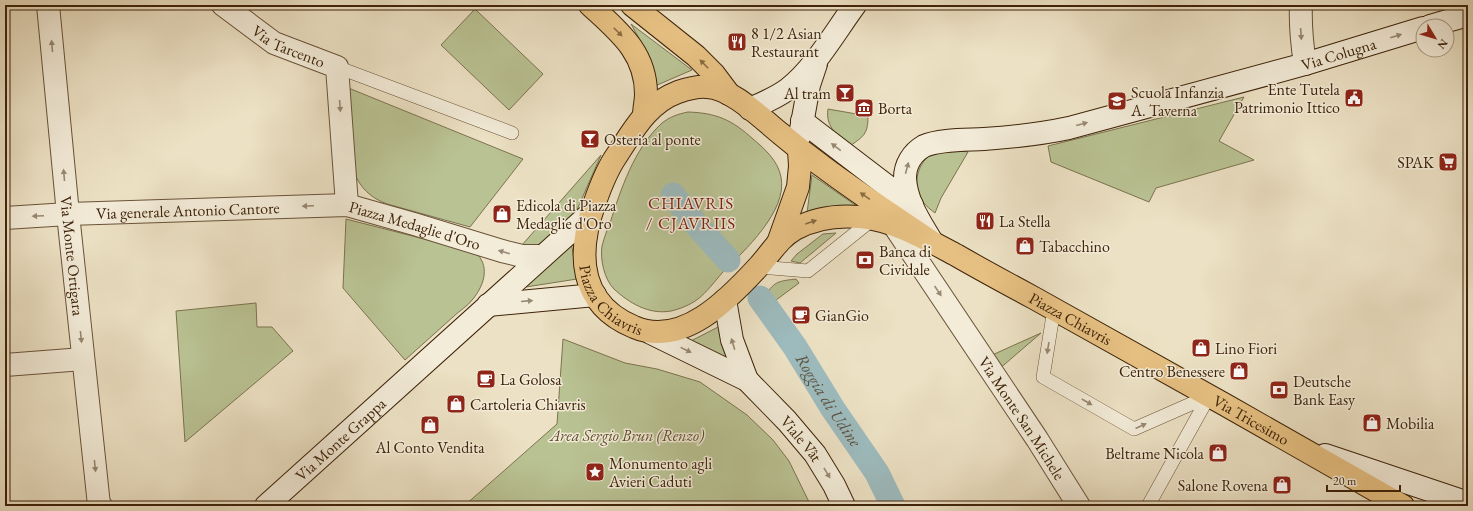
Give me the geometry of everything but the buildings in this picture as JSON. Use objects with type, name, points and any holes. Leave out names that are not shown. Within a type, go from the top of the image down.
[{"type":"main road","points":[[590,5],[624,38],[636,54],[643,72],[646,93],[644,116]]},
{"type":"main road","name":"Piazza Chiavris","points":[[632,5],[696,56],[714,74],[729,94]]},
{"type":"main road","name":"Piazza Chiavris","points":[[932,242],[883,222],[848,216],[822,218],[797,228],[778,243],[758,267],[725,300],[703,317],[681,328],[651,333],[636,328],[620,319],[600,304],[590,284],[584,263],[585,239],[591,213],[603,180],[613,160],[644,116],[660,101],[670,95],[692,88],[712,87],[729,94],[750,108],[799,150],[932,242],[1209,396]]},
{"type":"main road","name":"Piazza Chiavris","points":[[778,243],[798,187],[800,166],[799,150]]},
{"type":"main road","name":"Via Tricesimo","points":[[1209,396],[1403,506]]},
{"type":"street","name":"Via Monte Ortigara","points":[[48,5],[83,359],[95,506]]},
{"type":"street","name":"Via Tarcento","points":[[223,5],[274,43],[337,67]]},
{"type":"street","points":[[750,108],[771,100],[800,78],[818,57],[855,5]]},
{"type":"street","points":[[1301,5],[1301,40],[1305,64]]},
{"type":"street","points":[[1455,19],[1468,15]]},
{"type":"street","name":"Via Colugna","points":[[912,204],[907,191],[906,174],[910,159],[924,146],[944,142],[1044,134],[1305,64],[1415,30]]},
{"type":"street","points":[[799,150],[802,121],[809,85],[818,57]]},
{"type":"street","name":"Piazza Medaglie d'Oro","points":[[337,67],[347,205],[502,251],[522,256],[543,256]]},
{"type":"street","points":[[802,121],[912,204],[932,242]]},
{"type":"street","name":"Via generale Antonio Cantore","points":[[5,218],[68,214],[347,205]]},
{"type":"street","points":[[488,305],[591,213]]},
{"type":"street","name":"Via Monte San Michele","points":[[883,222],[978,350],[1079,506]]},
{"type":"street","points":[[488,305],[595,295]]},
{"type":"street","name":"Viale Vât","points":[[725,300],[732,340],[747,380]]},
{"type":"street","name":"Via Monte Grappa","points":[[266,506],[488,305]]},
{"type":"street","name":"Viale Vât","points":[[651,333],[747,380],[787,421],[815,454],[834,485],[844,506]]},
{"type":"street","points":[[5,365],[83,359]]},
{"type":"street","points":[[1301,447],[1468,503]]},
{"type":"lane","points":[[337,67],[512,133]]},
{"type":"lane","points":[[758,267],[808,271],[883,222]]},
{"type":"lane","points":[[1054,309],[1043,377],[1134,429],[1209,396]]},
{"type":"lane","name":"Via Tricesimo","points":[[1148,506],[1209,396]]},
{"type":"green space","points":[[475,9],[543,74],[509,110],[441,45]]},
{"type":"green space","points":[[631,24],[692,70],[655,86],[650,58]]},
{"type":"green space","points":[[346,87],[523,159],[470,227],[387,204],[376,199],[367,192],[356,178],[354,172]]},
{"type":"green space","points":[[1244,97],[1219,141],[1254,160],[1156,188],[1149,202],[1051,162],[1048,146]]},
{"type":"green space","points":[[828,109],[868,116],[866,131],[859,140],[850,146],[837,135],[830,126],[828,121]]},
{"type":"green space","points":[[688,112],[716,116],[731,122],[745,132],[762,147],[774,161],[781,177],[781,190],[778,203],[762,229],[705,293],[695,301],[681,308],[663,312],[655,311],[640,307],[626,299],[614,289],[605,274],[602,246],[624,183],[643,145],[667,119]]},
{"type":"green space","points":[[949,149],[968,152],[941,198],[935,213],[923,202],[920,196],[917,177],[922,164],[931,154],[937,151]]},
{"type":"green space","points":[[601,155],[573,219],[558,235],[537,246],[522,245]]},
{"type":"green space","points":[[812,175],[858,207],[807,213]]},
{"type":"green space","points":[[346,219],[475,252],[483,263],[483,281],[469,304],[405,360],[343,288]]},
{"type":"green space","points":[[836,233],[800,263],[791,261],[797,254],[823,234]]},
{"type":"green space","points":[[571,241],[577,279],[513,289]]},
{"type":"green space","points":[[796,279],[799,283],[772,303],[766,295],[778,282]]},
{"type":"green space","points":[[256,303],[257,327],[272,327],[293,351],[185,442],[176,311]]},
{"type":"green space","points":[[720,326],[731,363],[687,343]]},
{"type":"green space","points":[[1041,333],[998,370],[990,356]]},
{"type":"green space","name":"Area Sergio Brun (Renzo)","points":[[563,339],[625,363],[657,369],[700,382],[747,415],[773,440],[789,461],[811,506],[464,506],[557,424]]},
{"type":"waterway","name":"Roggia di Udine","points":[[673,195],[695,223],[728,260]]},
{"type":"waterway","name":"Roggia di Udine","points":[[760,298],[795,347],[833,409],[877,473],[893,506]]},
{"type":"place","name":"8 1/2 Asian Restaurant","points":[[737,42]]},
{"type":"place","name":"Al tram","points":[[845,93]]},
{"type":"place","name":"Ente Tutela Patrimonio Ittico","points":[[1354,98]]},
{"type":"place","name":"Scuola Infanzia A. Taverna","points":[[1117,101]]},
{"type":"place","name":"Borta","points":[[864,108]]},
{"type":"place","name":"Osteria al ponte","points":[[590,139]]},
{"type":"place","name":"SPAK","points":[[1448,162]]},
{"type":"place","name":"Edicola di Piazza Medaglie d'Oro","points":[[502,214]]},
{"type":"place","name":"La Stella","points":[[985,221]]},
{"type":"place","name":"Tabacchino","points":[[1025,246]]},
{"type":"place","name":"Banca di Cividale","points":[[865,260]]},
{"type":"place","name":"GianGio","points":[[801,315]]},
{"type":"place","name":"Lino Fiori","points":[[1201,348]]},
{"type":"place","name":"Centro Benessere","points":[[1239,371]]},
{"type":"place","name":"La Golosa","points":[[486,379]]},
{"type":"place","name":"Deutsche Bank Easy","points":[[1279,390]]},
{"type":"place","name":"Cartoleria Chiavris","points":[[456,404]]},
{"type":"place","name":"Mobilia","points":[[1372,423]]},
{"type":"place","name":"Al Conto Vendita","points":[[430,425]]},
{"type":"place","name":"Beltrame Nicola","points":[[1218,453]]},
{"type":"place","name":"Monumento agli Avieri Caduti","points":[[595,472]]},
{"type":"place","name":"Salone Rovena","points":[[1282,485]]},
{"type":"district","name":"CHIAVRIS / CJAVRIIS","points":[[691,213]]}]
